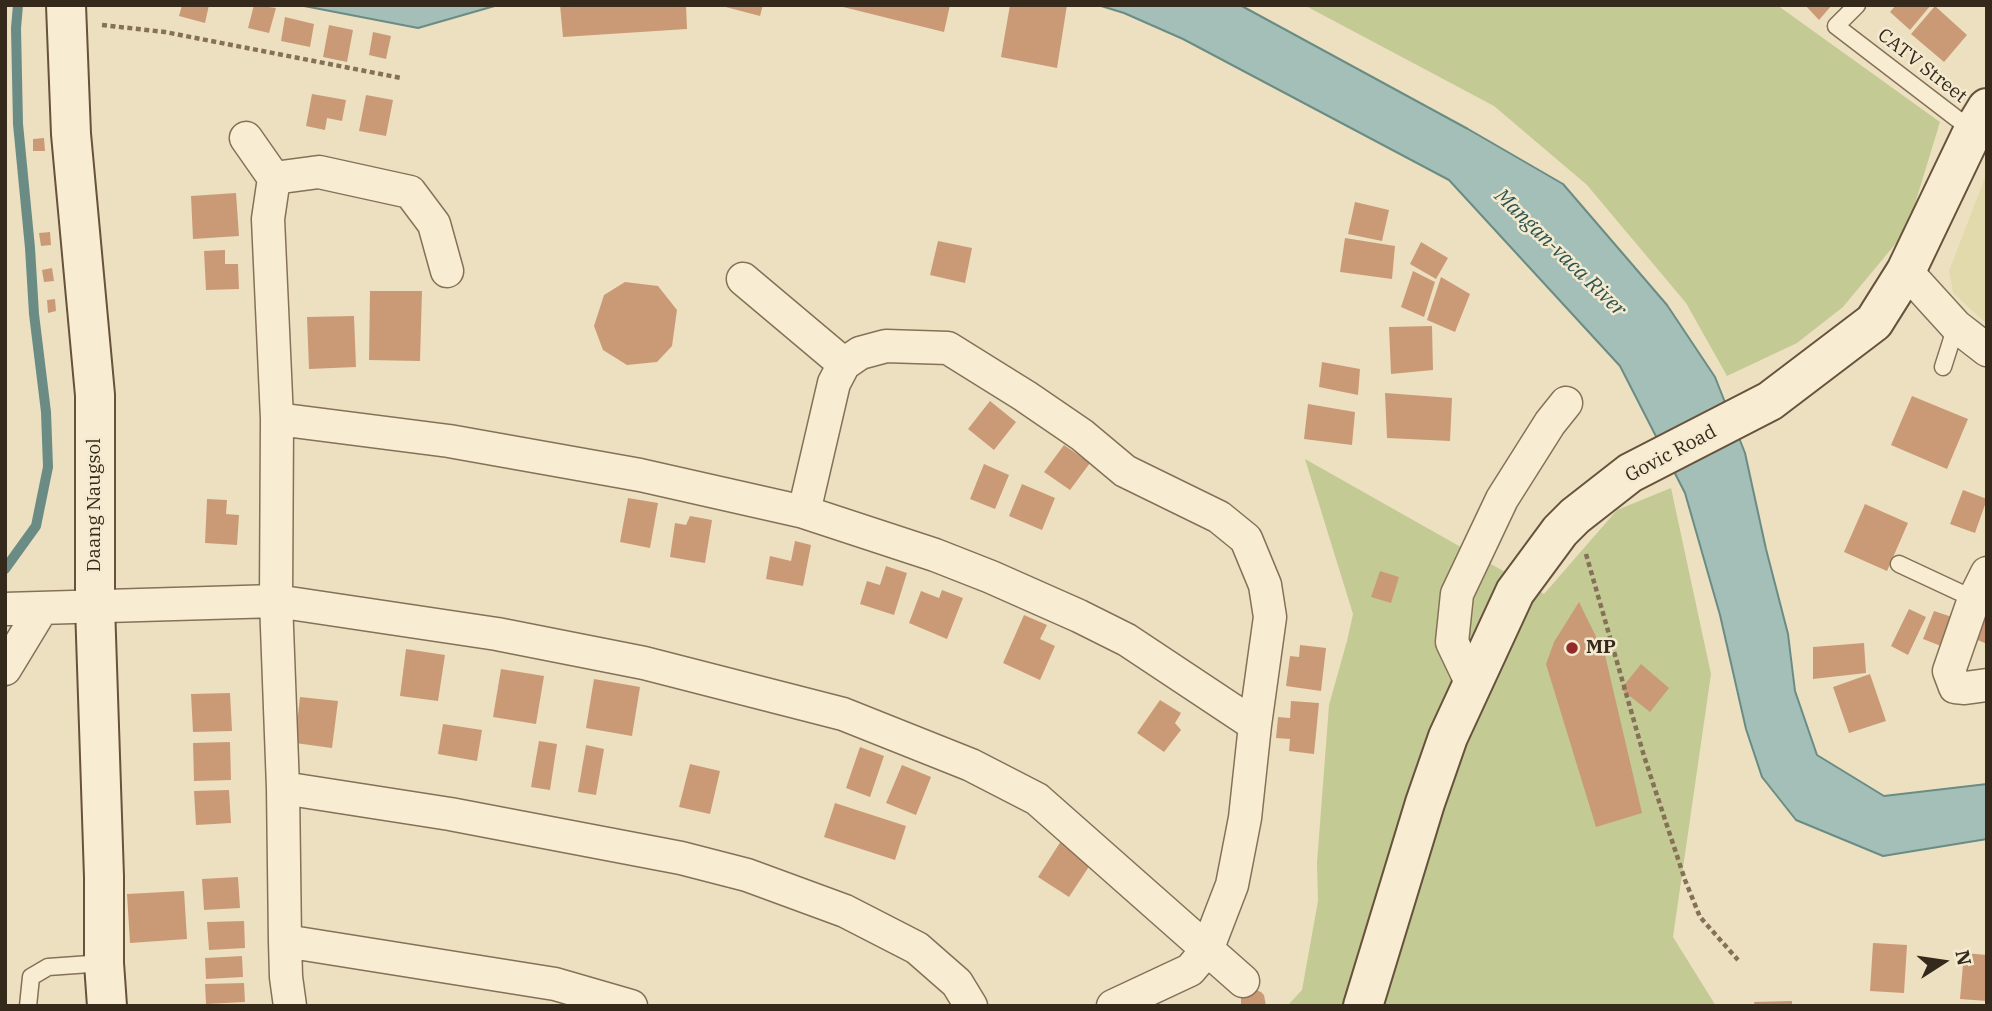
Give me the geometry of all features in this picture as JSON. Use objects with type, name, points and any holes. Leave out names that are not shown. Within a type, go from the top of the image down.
[{"type":"main road","name":"Daang Naugsol","points":[[66,13],[71,134],[95,396],[95,606],[107,1006]]},
{"type":"main road","name":"Govic Road","points":[[1363,1006],[1424,803],[1448,737],[1516,592],[1560,531],[1630,473],[1770,401],[1874,322],[1906,271],[1980,120]]},
{"type":"street","points":[[246,138],[275,178],[268,219],[277,419],[276,601],[286,977],[290,1006]]},
{"type":"street","points":[[275,178],[319,172],[410,192],[434,224],[447,271]]},
{"type":"street","points":[[1906,271],[1955,326],[1987,350]]},
{"type":"street","points":[[743,279],[844,364]]},
{"type":"street","points":[[804,512],[834,383],[844,364],[860,353],[886,346],[948,348],[1082,435],[1125,471],[1219,516],[1246,539],[1265,585],[1270,617],[1245,818],[1232,885],[1207,950],[1190,970],[1113,1006]]},
{"type":"street","points":[[1472,684],[1452,642],[1457,594],[1502,499],[1566,403]]},
{"type":"street","points":[[277,419],[490,448],[640,475],[804,512],[935,555],[1079,616],[1127,639],[1255,725]]},
{"type":"street","points":[[1980,586],[1949,671],[1955,687],[1987,685]]},
{"type":"street","points":[[5,609],[276,601],[497,634],[644,663],[843,715],[971,765],[1037,799],[1243,981]]},
{"type":"street","points":[[5,669],[42,608]]},
{"type":"street","points":[[283,788],[477,819],[681,858],[747,875],[845,911],[917,948],[957,983],[971,1006]]},
{"type":"street","points":[[285,941],[552,995],[631,1006]]},
{"type":"lane","name":"CATV Street","points":[[1857,5],[1836,26],[1980,120]]},
{"type":"lane","points":[[1943,367],[1955,326]]},
{"type":"lane","points":[[1899,564],[1980,586]]},
{"type":"lane","points":[[28,1006],[31,977],[48,967],[104,963]]},
{"type":"path","points":[[66,13],[401,78]]},
{"type":"path","points":[[1575,516],[1644,755],[1685,880],[1700,917],[1738,960]]},
{"type":"shaded area","points":[[1987,172],[1987,324],[1953,293],[1949,271]]},
{"type":"green space","points":[[1304,5],[1777,5],[1940,122],[1907,230],[1843,307],[1797,343],[1727,376],[1686,303],[1587,185],[1494,106]]},
{"type":"green space","points":[[1305,459],[1544,594],[1617,510],[1671,488],[1711,674],[1673,937],[1716,1006],[1287,1006],[1302,990],[1318,901],[1317,863],[1329,705],[1353,614]]},
{"type":"water","points":[[299,5],[498,5],[418,28]]},
{"type":"water","name":"Mangan-vaca River","points":[[1098,5],[1240,5],[1563,184],[1667,305],[1715,377],[1745,453],[1788,634],[1795,691],[1817,755],[1884,796],[1987,784],[1987,839],[1883,856],[1796,820],[1762,777],[1746,729],[1720,615],[1685,493],[1620,366],[1449,180],[1183,39],[1124,13]]},
{"type":"building","points":[[182,5],[209,5],[205,23],[179,16]]},
{"type":"building","points":[[254,5],[276,8],[269,33],[248,28]]},
{"type":"building","points":[[560,5],[686,5],[687,29],[563,37]]},
{"type":"building","points":[[718,5],[763,5],[760,16]]},
{"type":"building","points":[[835,5],[950,5],[944,32]]},
{"type":"building","points":[[1010,5],[1067,5],[1057,68],[1001,57]]},
{"type":"building","points":[[1805,5],[1832,5],[1819,20]]},
{"type":"building","points":[[1896,5],[1931,5],[1910,30],[1890,12]]},
{"type":"building","points":[[1935,6],[1967,35],[1944,62],[1911,34]]},
{"type":"building","points":[[285,17],[314,24],[310,47],[281,41]]},
{"type":"building","points":[[329,25],[353,30],[347,62],[323,57]]},
{"type":"building","points":[[373,32],[391,36],[386,59],[369,55]]},
{"type":"building","points":[[312,94],[346,100],[342,121],[327,118],[325,130],[306,126]]},
{"type":"building","points":[[366,95],[393,100],[386,136],[359,131]]},
{"type":"building","points":[[44,138],[45,151],[33,151],[33,139]]},
{"type":"building","points":[[236,193],[239,236],[193,239],[191,196]]},
{"type":"building","points":[[1355,202],[1389,210],[1382,241],[1348,234]]},
{"type":"building","points":[[50,232],[51,245],[41,246],[39,233]]},
{"type":"building","points":[[1345,238],[1395,246],[1392,279],[1340,272]]},
{"type":"building","points":[[938,241],[972,248],[965,283],[930,275]]},
{"type":"building","points":[[1421,242],[1448,258],[1436,279],[1410,264]]},
{"type":"building","points":[[225,250],[225,264],[238,264],[239,289],[206,290],[204,251]]},
{"type":"building","points":[[52,268],[54,281],[44,282],[42,270]]},
{"type":"building","points":[[1413,271],[1435,282],[1424,317],[1401,307]]},
{"type":"building","points":[[1441,277],[1470,294],[1455,332],[1427,320]]},
{"type":"building","points":[[625,282],[658,286],[677,310],[672,346],[657,362],[627,365],[603,350],[594,326],[604,295]]},
{"type":"building","points":[[370,291],[422,291],[420,361],[369,360]]},
{"type":"building","points":[[55,299],[56,311],[48,313],[47,300]]},
{"type":"building","points":[[354,316],[356,367],[309,369],[307,317]]},
{"type":"building","points":[[1432,326],[1433,370],[1391,374],[1389,327]]},
{"type":"building","points":[[1322,362],[1360,369],[1358,395],[1319,387]]},
{"type":"building","points":[[1385,393],[1452,398],[1450,441],[1387,438]]},
{"type":"building","points":[[1912,396],[1968,419],[1947,469],[1891,445]]},
{"type":"building","points":[[990,401],[1016,422],[994,450],[968,429]]},
{"type":"building","points":[[1308,404],[1355,412],[1352,445],[1304,439]]},
{"type":"building","points":[[1064,445],[1090,463],[1070,490],[1044,472]]},
{"type":"building","points":[[984,464],[1009,475],[995,509],[970,499]]},
{"type":"building","points":[[1022,484],[1055,498],[1042,530],[1009,516]]},
{"type":"building","points":[[1963,490],[1987,499],[1975,533],[1950,524]]},
{"type":"building","points":[[628,498],[658,503],[650,548],[620,542]]},
{"type":"building","points":[[207,499],[227,500],[226,514],[239,515],[237,545],[205,543]]},
{"type":"building","points":[[1865,504],[1908,523],[1887,571],[1844,552]]},
{"type":"building","points":[[690,516],[712,520],[705,563],[670,557],[675,523],[686,525]]},
{"type":"building","points":[[795,541],[811,545],[803,586],[766,579],[770,556],[791,561]]},
{"type":"building","points":[[886,566],[907,573],[894,615],[860,604],[867,581],[880,585]]},
{"type":"building","points":[[1380,571],[1399,577],[1391,603],[1371,597]]},
{"type":"building","points":[[942,590],[963,598],[947,639],[909,623],[921,591],[939,598]]},
{"type":"building","points":[[1579,602],[1605,655],[1642,813],[1596,827],[1546,664],[1554,642]]},
{"type":"building","points":[[1987,605],[1987,644],[1973,638]]},
{"type":"building","points":[[1909,609],[1926,617],[1908,655],[1891,646]]},
{"type":"building","points":[[1934,611],[1952,617],[1941,646],[1923,639]]},
{"type":"building","points":[[1024,615],[1047,625],[1040,639],[1055,646],[1040,680],[1003,663]]},
{"type":"building","points":[[1864,643],[1866,673],[1813,679],[1813,647]]},
{"type":"building","points":[[1300,645],[1326,648],[1321,691],[1286,686],[1290,656],[1299,657]]},
{"type":"building","points":[[406,649],[445,655],[438,701],[400,696]]},
{"type":"building","points":[[1641,664],[1669,688],[1650,712],[1621,689]]},
{"type":"building","points":[[501,669],[544,676],[536,724],[493,717]]},
{"type":"building","points":[[1870,674],[1886,721],[1849,733],[1833,687]]},
{"type":"building","points":[[594,679],[640,687],[632,736],[586,728]]},
{"type":"building","points":[[230,693],[232,731],[193,732],[191,694]]},
{"type":"building","points":[[300,697],[338,701],[332,748],[295,743]]},
{"type":"building","points":[[1160,700],[1181,713],[1175,723],[1181,730],[1164,752],[1137,733]]},
{"type":"building","points":[[1291,701],[1319,703],[1314,754],[1289,751],[1290,739],[1276,738],[1278,717],[1290,718]]},
{"type":"building","points":[[443,724],[482,730],[477,761],[438,754]]},
{"type":"building","points":[[539,741],[557,744],[550,790],[531,787]]},
{"type":"building","points":[[230,742],[231,780],[194,781],[193,743]]},
{"type":"building","points":[[586,745],[604,749],[596,795],[578,792]]},
{"type":"building","points":[[860,747],[884,756],[870,797],[846,788]]},
{"type":"building","points":[[690,764],[720,771],[710,814],[679,807]]},
{"type":"building","points":[[902,765],[931,777],[916,815],[886,803]]},
{"type":"building","points":[[229,790],[231,823],[196,825],[194,791]]},
{"type":"building","points":[[835,803],[906,826],[895,860],[824,837]]},
{"type":"building","points":[[1068,830],[1092,862],[1069,897],[1038,877]]},
{"type":"building","points":[[238,877],[240,908],[204,910],[202,879]]},
{"type":"building","points":[[184,891],[187,939],[130,943],[127,894]]},
{"type":"building","points":[[244,921],[245,948],[209,950],[207,922]]},
{"type":"building","points":[[1873,943],[1907,945],[1904,993],[1870,991]]},
{"type":"building","points":[[1964,953],[1987,955],[1987,1001],[1960,999]]},
{"type":"building","points":[[242,956],[243,977],[206,979],[205,958]]},
{"type":"building","points":[[244,983],[245,1002],[206,1004],[205,984]]},
{"type":"building","points":[[1254,989],[1264,995],[1266,1006],[1241,1006],[1243,994]]},
{"type":"building","points":[[1792,1001],[1792,1006],[1755,1006],[1754,1002]]},
{"type":"waterway","points":[[5,569],[36,526],[48,467],[46,412],[34,314],[18,124],[18,5]]},
{"type":"place","name":"MP","points":[[1572,648]]}]
